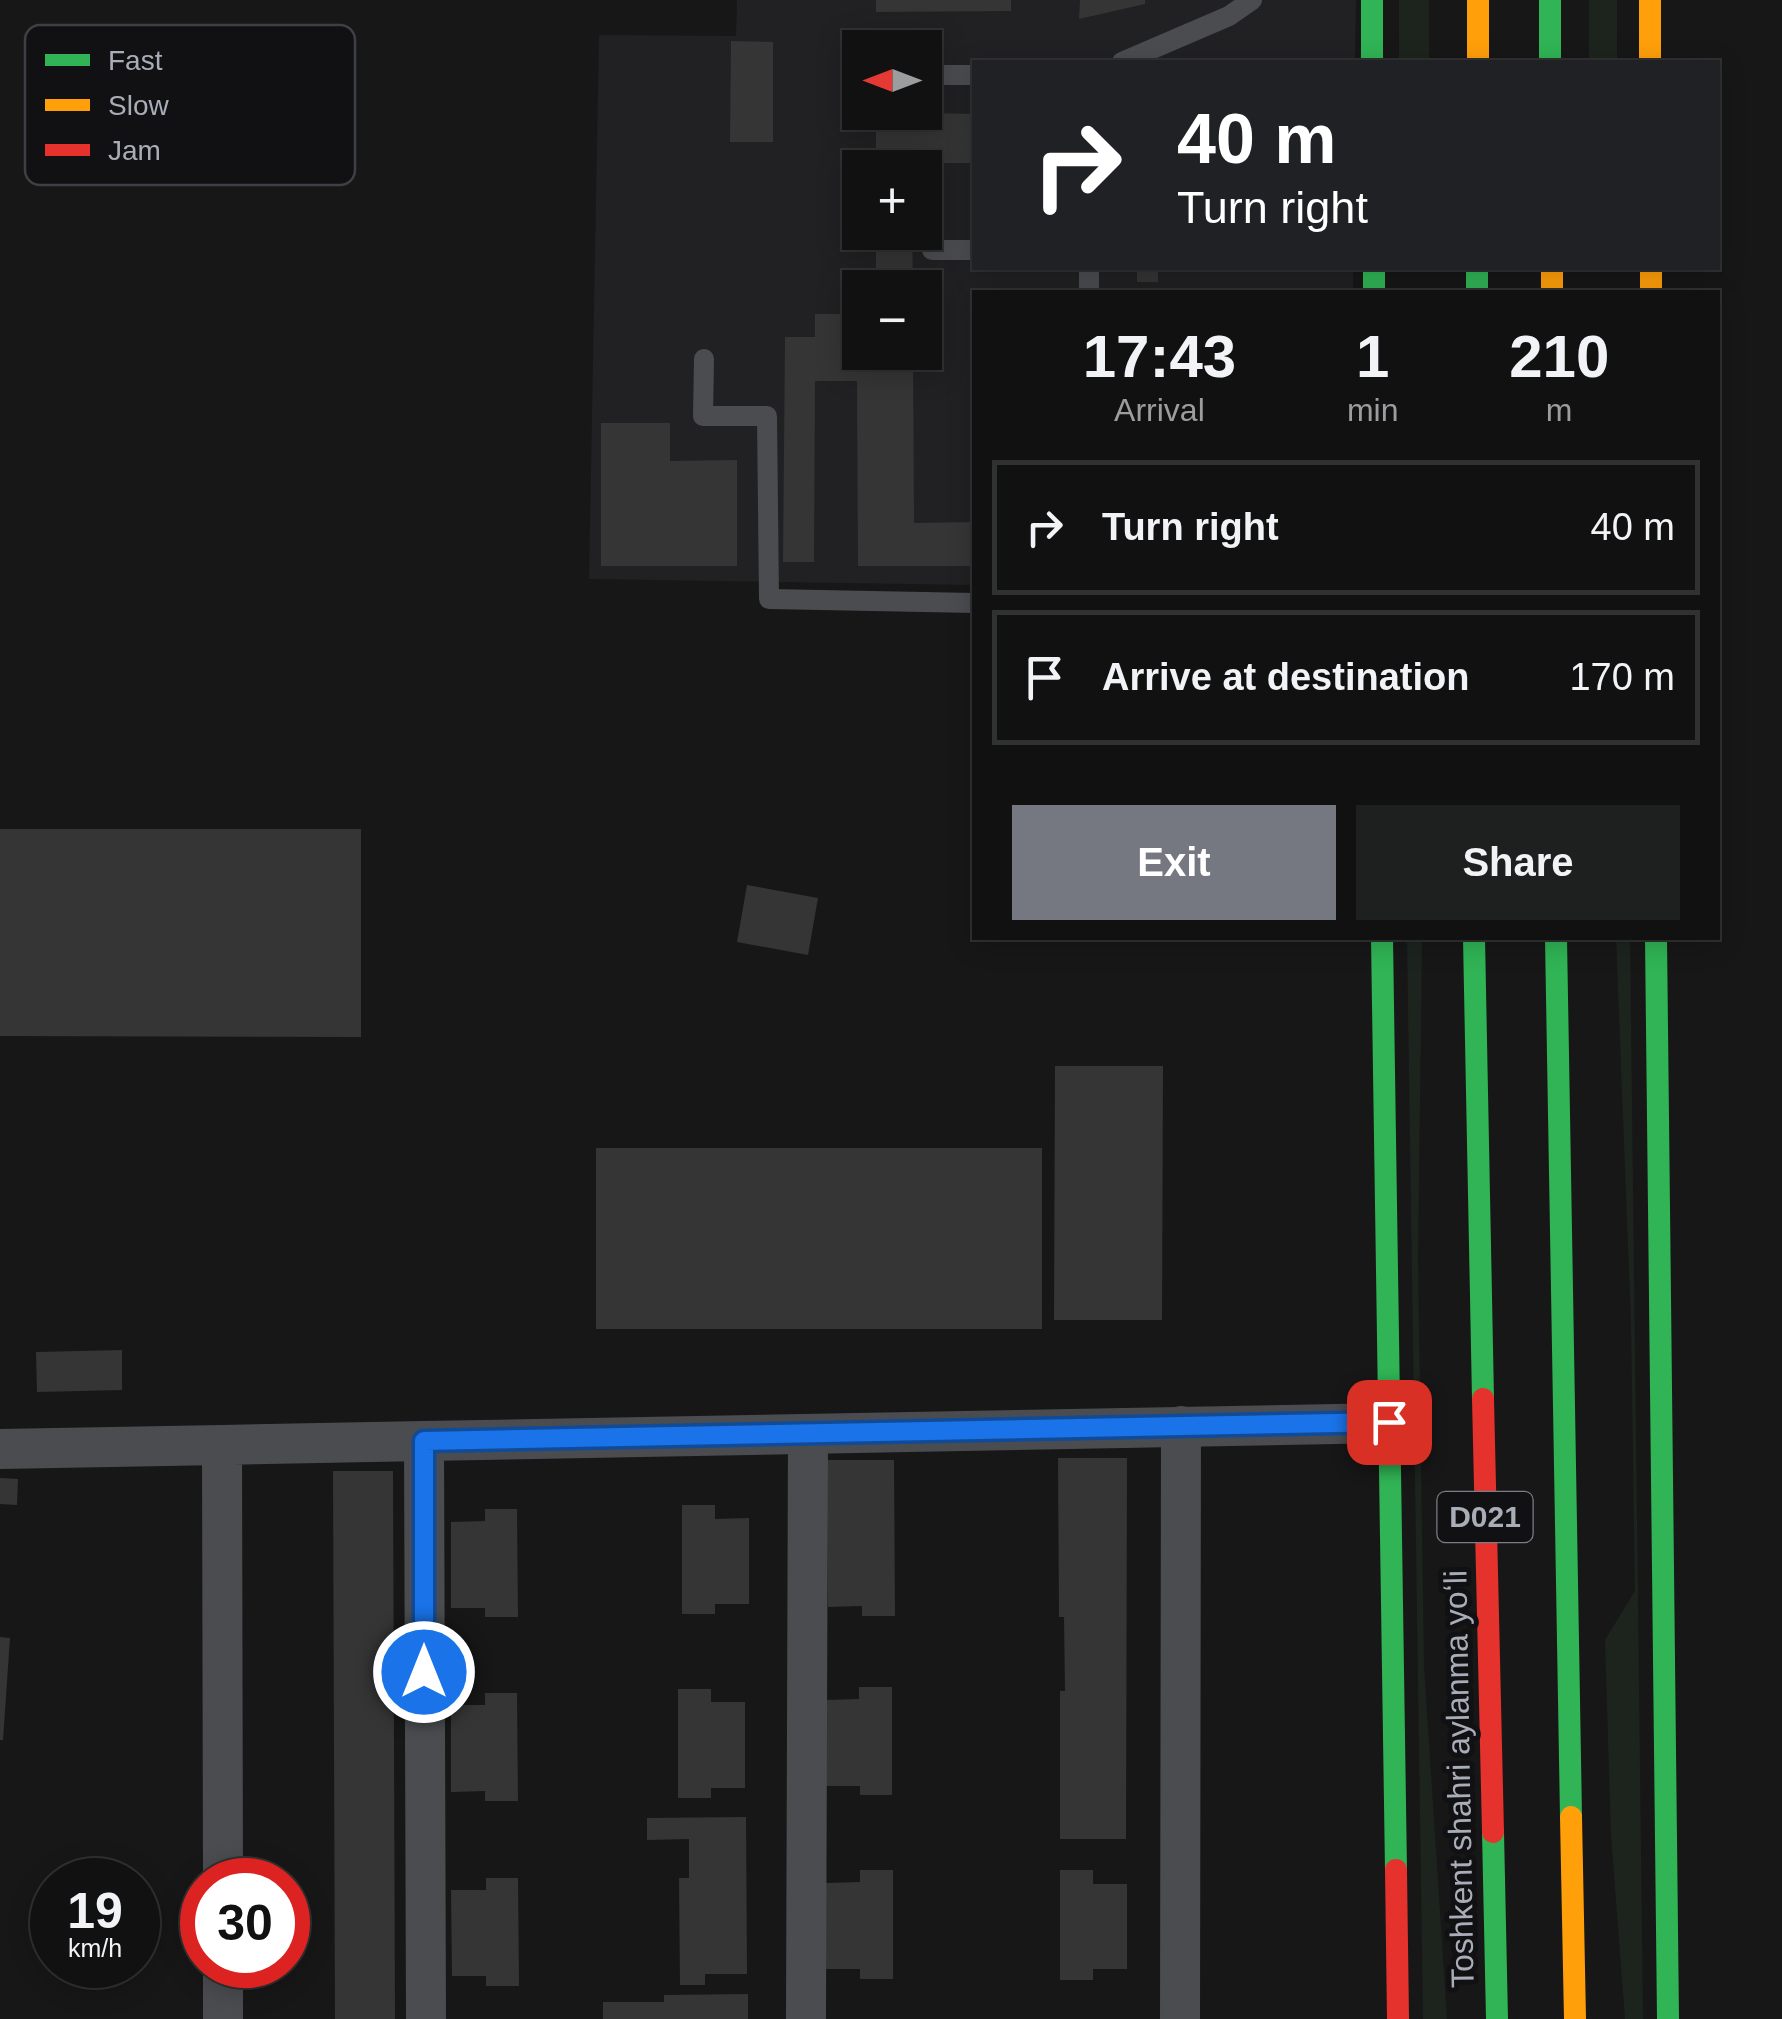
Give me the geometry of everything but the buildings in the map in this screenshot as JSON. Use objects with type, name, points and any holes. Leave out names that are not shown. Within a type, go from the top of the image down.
[{"type":"highway","points":[[1372,0],[1372,60]]},
{"type":"highway","points":[[1478,0],[1478,60]]},
{"type":"highway","points":[[1550,0],[1550,60]]},
{"type":"highway","points":[[1650,0],[1650,60]]},
{"type":"highway","points":[[1382,940],[1398,2019]]},
{"type":"highway","points":[[1455,940],[1474,1014]]},
{"type":"highway","name":"Toshkent shahri aylanma yoʻli","points":[[1474,940],[1497,2019]]},
{"type":"highway","name":"D021","points":[[1556,940],[1576,2019]]},
{"type":"highway","points":[[1556,1039],[1579,940]]},
{"type":"highway","points":[[1656,940],[1668,2019]]},
{"type":"highway","points":[[1546,1490],[1566,1472]]},
{"type":"highway","points":[[1484,1474],[1511,1496]]},
{"type":"street","points":[[0,1449],[1389,1422]]},
{"type":"street","points":[[1180,1426],[1180,2019]]},
{"type":"street","points":[[806,2019],[808,1434]]},
{"type":"street","points":[[424,1441],[426,2019]]},
{"type":"street","points":[[222,1445],[222,1858]]},
{"type":"street","points":[[223,1988],[223,2019]]},
{"type":"lane","points":[[1127,60],[1229,16],[1252,0]]},
{"type":"lane","points":[[942,76],[972,76]]},
{"type":"lane","points":[[942,250],[972,250]]},
{"type":"lane","points":[[704,359],[703,416],[767,416],[770,599],[972,603]]},
{"type":"shaded area","points":[[737,0],[1356,0],[1355,60],[972,60],[972,270],[1353,270],[1353,290],[972,290],[972,585],[589,579],[599,35],[736,36]]},
{"type":"shaded area","points":[[1399,0],[1429,0],[1429,60],[1399,60]]},
{"type":"shaded area","points":[[1589,0],[1617,0],[1617,60],[1589,60]]},
{"type":"shaded area","points":[[1407,940],[1422,940],[1418,1260],[1424,1667],[1447,2019],[1423,2019]]},
{"type":"shaded area","points":[[1616,940],[1630,940],[1643,2019],[1625,2019],[1611,1835],[1605,1640],[1635,1591],[1631,1322]]},
{"type":"traffic: fast","points":[[1372,0],[1372,60]]},
{"type":"traffic: fast","points":[[1550,0],[1550,60]]},
{"type":"traffic: fast","points":[[1374,270],[1374,290]]},
{"type":"traffic: fast","points":[[1477,270],[1477,290]]},
{"type":"traffic: fast","points":[[1382,940],[1396,1870]]},
{"type":"traffic: fast","points":[[1474,940],[1483,1399]]},
{"type":"traffic: fast","points":[[1556,940],[1571,1817]]},
{"type":"traffic: fast","points":[[1656,940],[1668,2019]]},
{"type":"traffic: fast","points":[[1493,1832],[1497,2019]]},
{"type":"traffic: slow","points":[[1478,0],[1478,60]]},
{"type":"traffic: slow","points":[[1650,0],[1650,60]]},
{"type":"traffic: slow","points":[[1552,270],[1552,290]]},
{"type":"traffic: slow","points":[[1651,270],[1651,290]]},
{"type":"traffic: slow","points":[[1571,1817],[1575,2019]]},
{"type":"traffic: jam","points":[[1483,1399],[1493,1832]]},
{"type":"traffic: jam","points":[[1396,1870],[1398,2019]]},
{"type":"route","points":[[424,1672],[424,1441],[1389,1422]]}]
